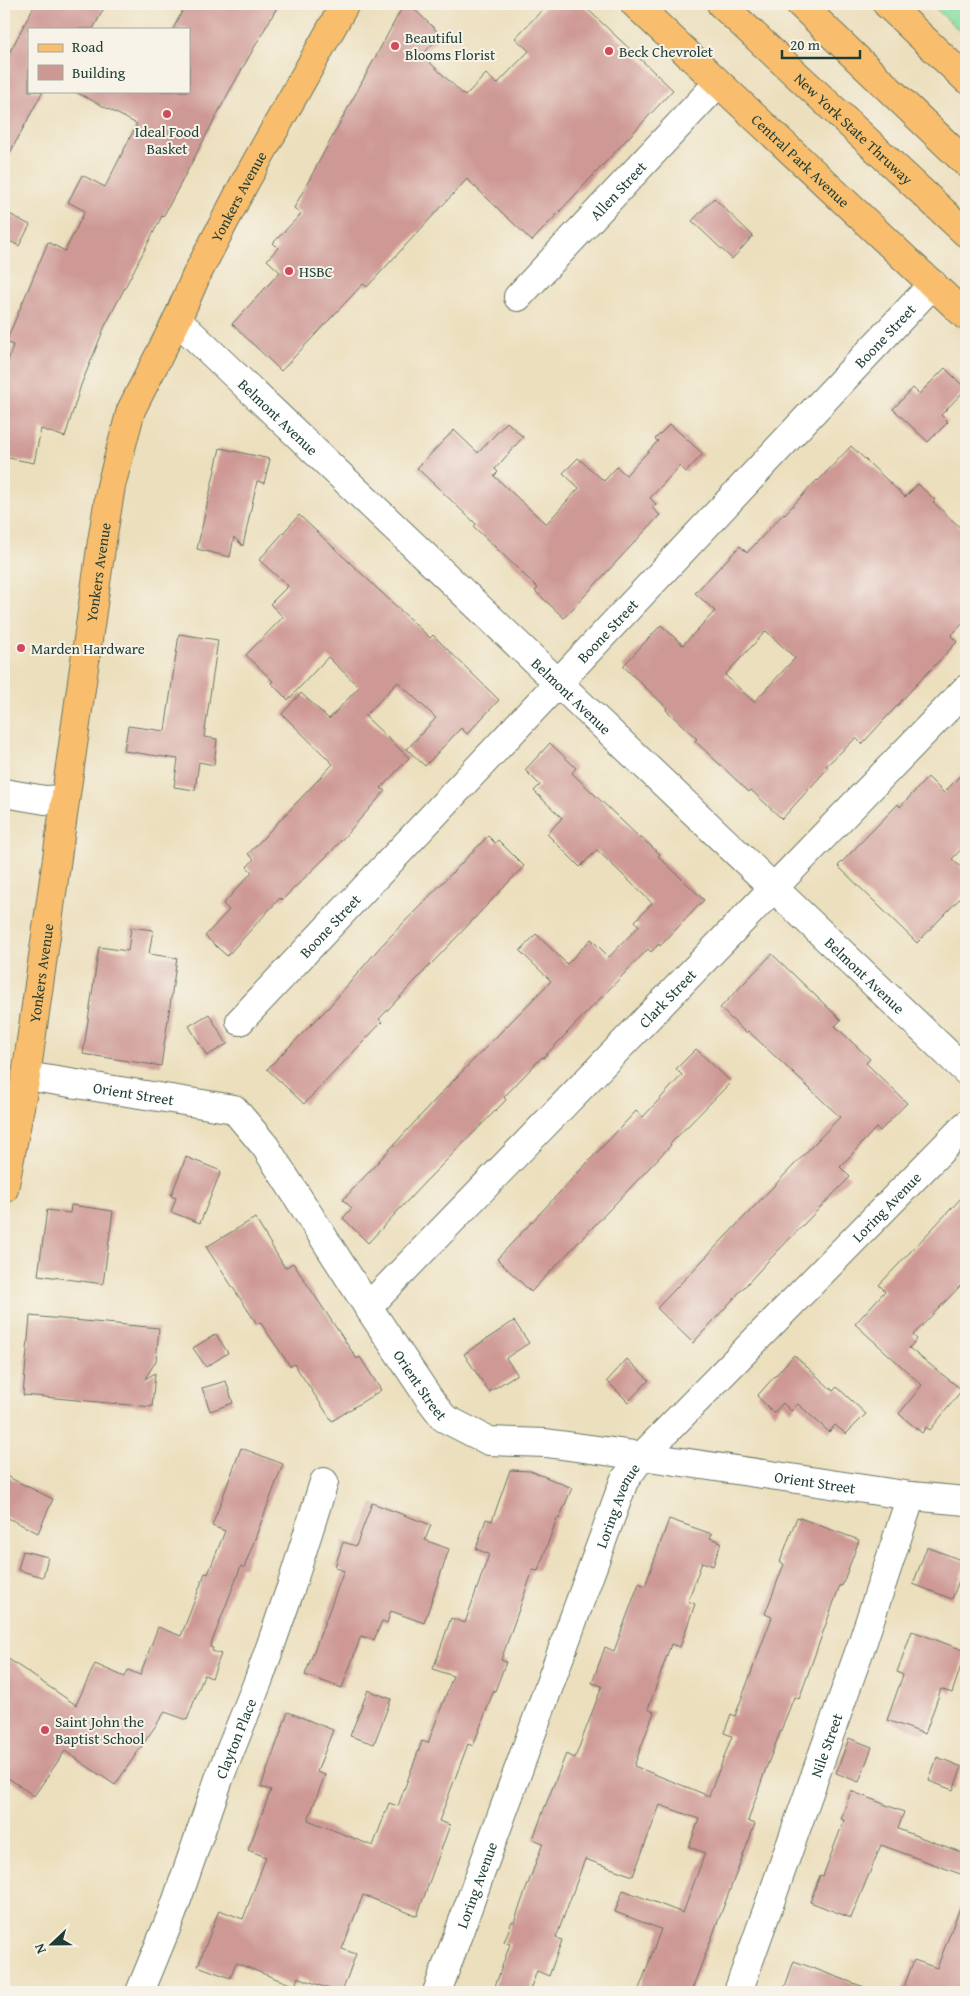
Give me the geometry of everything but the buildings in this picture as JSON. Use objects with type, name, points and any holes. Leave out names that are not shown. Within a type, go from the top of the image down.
[{"type":"main road","name":"Yonkers Avenue","points":[[4,1189],[26,1076],[111,486],[131,410],[197,274],[244,184],[345,4]]},
{"type":"main road","name":"Central Park Avenue","points":[[635,4],[966,316]]},
{"type":"main road","name":"New York State Thruway","points":[[721,4],[966,233]]},
{"type":"main road","points":[[800,4],[966,163]]},
{"type":"main road","points":[[887,4],[966,79]]},
{"type":"street","name":"Allen Street","points":[[518,297],[718,83]]},
{"type":"street","name":"Boone Street","points":[[240,1021],[932,284]]},
{"type":"street","name":"Belmont Avenue","points":[[176,320],[966,1071]]},
{"type":"street","name":"Clark Street","points":[[368,1306],[966,689]]},
{"type":"street","points":[[4,793],[45,800],[65,799]]},
{"type":"street","name":"Orient Street","points":[[26,1076],[234,1109],[265,1146],[368,1306],[444,1418],[489,1441],[546,1443],[911,1496],[966,1501]]},
{"type":"street","name":"Loring Avenue","points":[[437,1992],[624,1481],[642,1456],[966,1125]]},
{"type":"street","name":"Clayton Place","points":[[140,1992],[172,1914],[220,1776],[259,1679],[292,1587],[324,1482]]},
{"type":"street","name":"Nile Street","points":[[738,1992],[864,1641],[911,1496]]},
{"type":"green space","points":[[931,4],[966,4],[966,37]]},
{"type":"place","name":"Beautiful Blooms Florist","points":[[395,46]]},
{"type":"place","name":"Beck Chevrolet","points":[[609,51]]},
{"type":"place","name":"Ideal Food Basket","points":[[167,114]]},
{"type":"place","name":"HSBC","points":[[289,271]]},
{"type":"place","name":"Marden Hardware","points":[[21,648]]},
{"type":"place","name":"Saint John the Baptist School","points":[[45,1730]]}]
